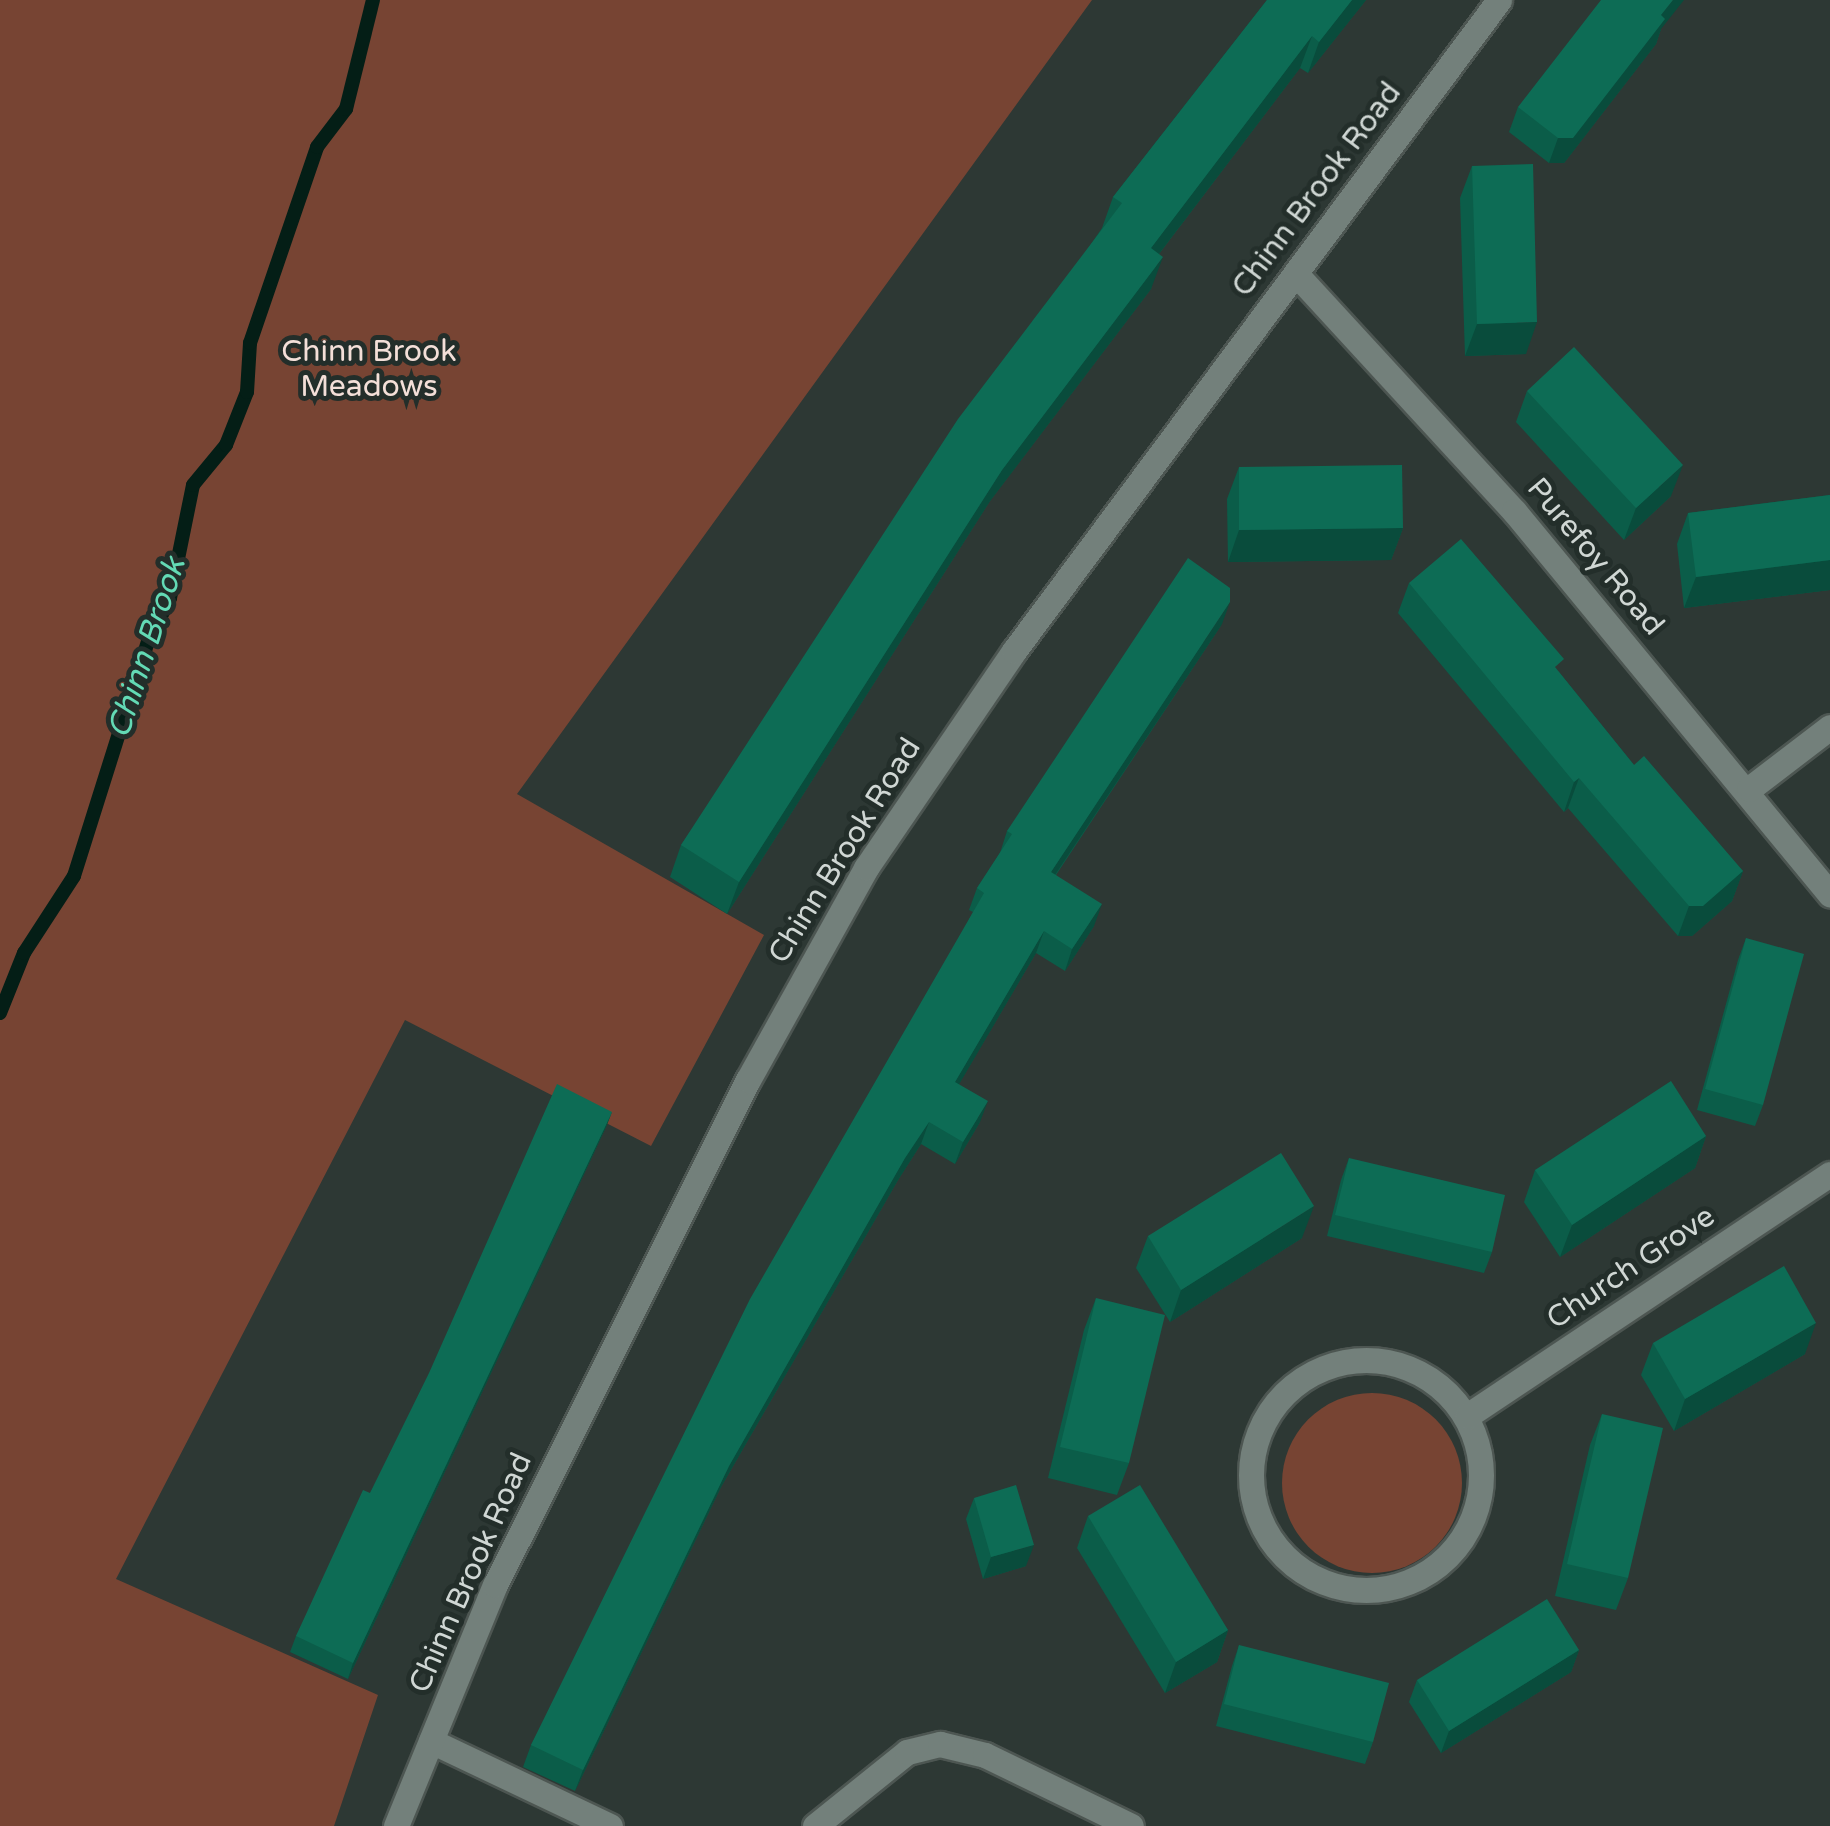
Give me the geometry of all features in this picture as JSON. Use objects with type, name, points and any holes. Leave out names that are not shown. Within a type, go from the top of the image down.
[{"type":"street","name":"Chinn Brook Road","points":[[396,1826],[530,1515],[748,1080],[866,868],[1014,651],[1499,0]]},
{"type":"street","name":"Purefoy Road","points":[[1296,274],[1514,511],[1748,789],[1830,895]]},
{"type":"street","points":[[1748,789],[1830,727]]},
{"type":"street","name":"Church Grove","points":[[1467,1416],[1830,1174]]},
{"type":"street","points":[[1370,1358],[1408,1366],[1442,1386],[1467,1416],[1480,1451],[1482,1489],[1471,1525],[1449,1556],[1420,1578],[1384,1590],[1346,1589],[1311,1577],[1281,1554],[1260,1523],[1250,1485],[1254,1446],[1270,1410],[1296,1381],[1332,1364],[1370,1358]]},
{"type":"street","points":[[431,1742],[610,1826]]},
{"type":"street","points":[[815,1826],[907,1752],[940,1744],[984,1755],[1131,1826]]},
{"type":"green space","name":"Chinn Brook Meadows","points":[[0,0],[1092,0],[517,794],[764,935],[651,1146],[405,1020],[116,1579],[378,1695],[334,1826],[0,1826]]},
{"type":"green space","points":[[1372,1393],[1407,1400],[1436,1419],[1455,1448],[1462,1483],[1455,1518],[1436,1547],[1407,1566],[1372,1573],[1337,1566],[1308,1547],[1289,1518],[1282,1483],[1289,1448],[1308,1419],[1337,1400]]},
{"type":"building","points":[[1267,0],[1352,0],[1319,42],[1312,36],[1151,248],[1163,257],[1002,470],[739,882],[681,845],[958,419],[1122,203],[1113,197]]},
{"type":"building","points":[[1601,0],[1673,0],[1661,15],[1665,19],[1573,138],[1558,138],[1518,107]]},
{"type":"building","points":[[1533,164],[1537,322],[1477,324],[1472,166]]},
{"type":"building","points":[[1574,347],[1683,465],[1636,508],[1527,391]]},
{"type":"building","points":[[1402,465],[1403,528],[1239,530],[1239,467]]},
{"type":"building","points":[[1830,495],[1830,560],[1696,577],[1688,513]]},
{"type":"building","points":[[1461,539],[1564,659],[1555,667],[1634,765],[1644,756],[1743,871],[1703,906],[1689,906],[1579,778],[1574,782],[1409,583]]},
{"type":"building","points":[[1188,558],[1230,588],[1230,602],[1051,872],[1102,904],[1072,949],[1044,931],[955,1082],[988,1101],[963,1142],[929,1122],[905,1158],[729,1466],[583,1770],[531,1745],[750,1299],[984,893],[977,888],[1012,834],[1007,831]]},
{"type":"building","points":[[1746,938],[1804,954],[1763,1105],[1705,1089]]},
{"type":"building","points":[[1671,1081],[1706,1136],[1572,1225],[1535,1170]]},
{"type":"building","points":[[557,1084],[612,1112],[353,1663],[296,1636],[363,1490],[370,1493],[429,1373]]},
{"type":"building","points":[[1281,1153],[1314,1206],[1181,1290],[1148,1236]]},
{"type":"building","points":[[1349,1158],[1505,1195],[1492,1252],[1335,1215]]},
{"type":"building","points":[[1784,1266],[1816,1323],[1685,1399],[1653,1343]]},
{"type":"building","points":[[1096,1298],[1165,1315],[1129,1463],[1060,1447]]},
{"type":"building","points":[[1602,1414],[1663,1428],[1628,1578],[1567,1564]]},
{"type":"building","points":[[1016,1485],[1034,1545],[991,1557],[974,1498]]},
{"type":"building","points":[[1140,1485],[1228,1630],[1176,1662],[1088,1516]]},
{"type":"building","points":[[1547,1599],[1579,1650],[1449,1731],[1417,1680]]},
{"type":"building","points":[[1239,1645],[1389,1683],[1373,1742],[1224,1704]]},
{"type":"waterway","name":"Chinn Brook","points":[[0,1013],[24,953],[74,876],[148,642],[170,598],[193,485],[226,445],[247,392],[250,343],[317,147],[346,109],[373,0]]}]
